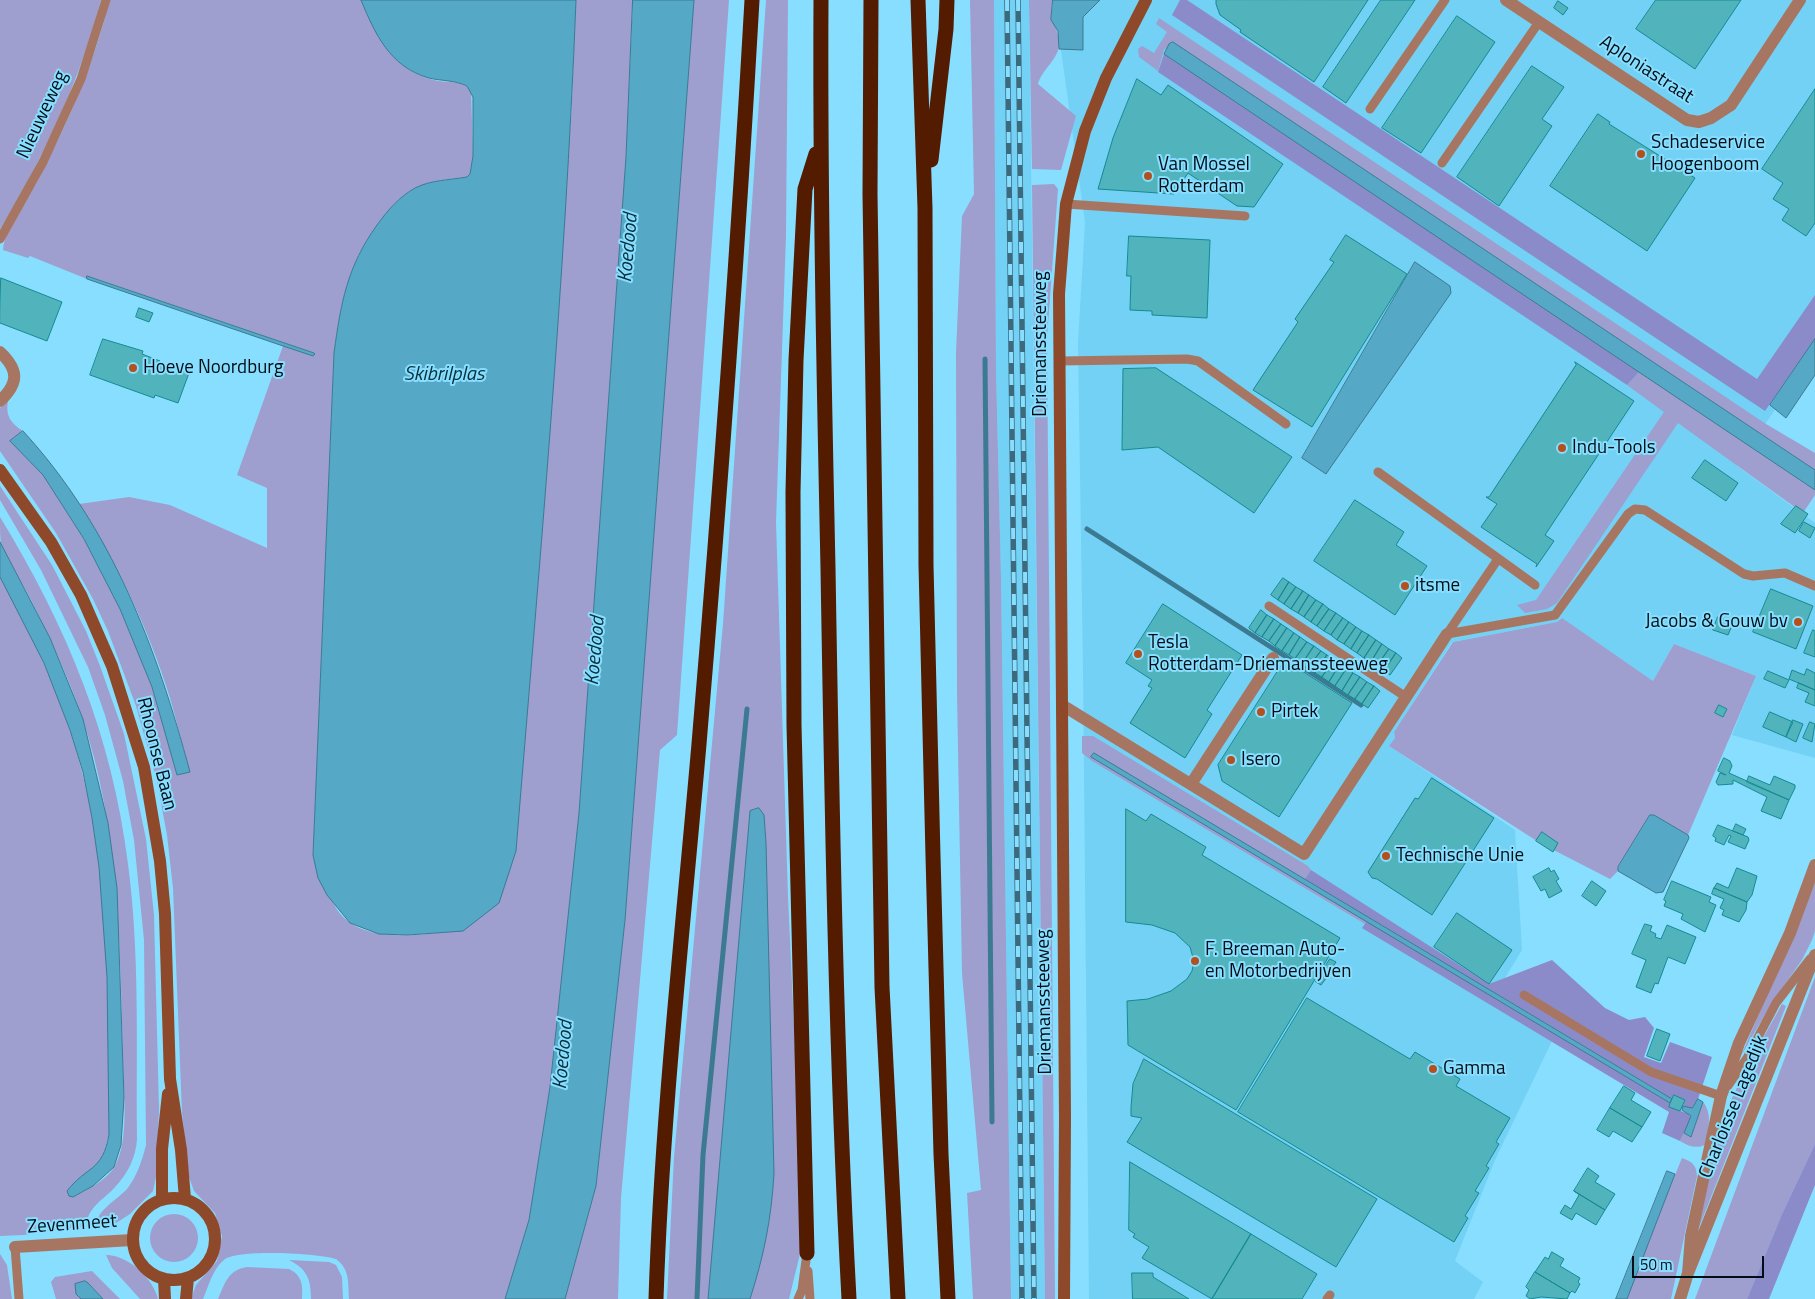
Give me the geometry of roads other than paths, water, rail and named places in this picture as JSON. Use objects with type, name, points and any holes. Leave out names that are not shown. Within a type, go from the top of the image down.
[{"type":"highway","points":[[656,1299],[663,1137],[713,582],[739,225],[752,0]]},
{"type":"highway","points":[[822,0],[820,140],[830,702],[842,1164],[848,1299]]},
{"type":"highway","points":[[871,0],[870,194],[882,987],[898,1299]]},
{"type":"highway","points":[[918,0],[925,208],[926,565],[941,1154],[948,1299]]},
{"type":"highway","points":[[925,208],[946,28],[947,0]]},
{"type":"highway","points":[[807,1253],[794,725],[793,492],[797,350],[805,189],[820,140]]},
{"type":"main road","name":"Driemanssteeweg","points":[[1064,1299],[1060,361],[1058,294],[1066,204],[1085,131],[1106,78],[1146,0]]},
{"type":"main road","name":"Rhoonse Baan","points":[[0,470],[51,542],[81,595],[112,666],[136,740],[152,807],[160,861],[165,914],[170,1079],[181,1150],[185,1199]]},
{"type":"main road","name":"Rhoonse Baan","points":[[162,1199],[162,1149],[170,1079]]},
{"type":"main road","points":[[162,1199],[185,1199],[196,1204],[206,1213],[212,1224],[215,1237],[214,1250],[208,1262],[199,1272],[188,1278],[164,1279],[151,1274],[141,1265],[135,1253],[132,1240],[133,1229],[140,1214],[152,1203],[162,1199]]},
{"type":"main road","points":[[186,1299],[188,1278]]},
{"type":"main road","points":[[164,1279],[165,1299]]},
{"type":"street","name":"Aploniastraat","points":[[1506,0],[1687,120],[1699,122],[1711,118],[1731,105],[1800,0]]},
{"type":"street","points":[[0,352],[11,362],[15,374],[12,387],[0,402]]},
{"type":"street","points":[[1062,705],[1304,854],[1447,634]]},
{"type":"street","points":[[1191,784],[1273,658]]},
{"type":"street","name":"Charloisse Lagedijk","points":[[1688,1273],[1691,1236],[1721,1096],[1739,1043],[1790,933],[1815,865]]},
{"type":"street","name":"Charloisse Lagedijk","points":[[1680,1299],[1688,1273],[1815,954]]},
{"type":"street","name":"Zevenmeet","points":[[15,1247],[132,1240]]},
{"type":"lane","name":"Nieuweweg","points":[[0,239],[43,162],[81,79],[106,0]]},
{"type":"lane","points":[[1370,109],[1445,0]]},
{"type":"lane","points":[[1442,162],[1539,22]]},
{"type":"lane","points":[[1066,204],[1245,216]]},
{"type":"lane","points":[[1060,361],[1187,359],[1198,361],[1286,424]]},
{"type":"lane","points":[[1378,472],[1535,585]]},
{"type":"lane","points":[[1447,634],[1555,615],[1628,514],[1636,509],[1645,510],[1744,574],[1753,576],[1785,574],[1815,586]]},
{"type":"lane","points":[[1447,634],[1498,559]]},
{"type":"lane","points":[[1269,606],[1406,697]]},
{"type":"lane","name":"Charloisse Lagedijk","points":[[1524,994],[1651,1072],[1721,1096],[1747,1058],[1776,1003],[1815,954]]},
{"type":"lane","points":[[15,1247],[19,1299]]},
{"type":"lane","points":[[798,1299],[802,1290],[807,1253]]},
{"type":"lane","points":[[807,1253],[810,1299]]},
{"type":"water","name":"Skibrilplas","points":[[361,0],[576,0],[558,319],[516,851],[499,903],[463,931],[408,935],[379,934],[350,923],[327,895],[318,878],[313,855],[334,353],[339,317],[347,286],[359,256],[367,240],[390,209],[404,195],[421,185],[467,177],[470,174],[473,156],[473,97],[467,86],[429,78],[415,73],[404,66],[378,37]]},
{"type":"water","name":"Koedood","points":[[633,0],[694,0],[625,920],[596,1186],[565,1299],[505,1299],[529,1220],[550,1087],[579,813],[626,157]]},
{"type":"water","points":[[1053,0],[1100,0],[1083,17],[1083,50],[1059,49],[1058,31],[1051,20]]},
{"type":"water","points":[[1173,42],[1815,470],[1815,490],[1164,54],[1169,44]]},
{"type":"water","points":[[1415,262],[1450,286],[1451,293],[1326,474],[1302,458]]},
{"type":"water","points":[[87,276],[315,354],[313,356],[87,279]]},
{"type":"water","points":[[1815,339],[1815,375],[1786,418],[1770,405]]},
{"type":"water","points":[[23,431],[54,468],[82,507],[106,548],[146,634],[177,725],[190,772],[177,775],[152,687],[120,609],[84,539],[43,475],[10,441]]},
{"type":"water","points":[[0,542],[50,638],[83,719],[108,823],[117,888],[124,1098],[121,1145],[114,1167],[93,1186],[73,1197],[69,1196],[67,1191],[98,1162],[103,1155],[109,1134],[107,977],[99,867],[83,772],[70,730],[44,663],[0,577]]},
{"type":"water","points":[[1094,753],[1672,1099],[1670,1103],[1091,757]]},
{"type":"water","points":[[759,808],[764,815],[766,843],[773,1191],[766,1238],[750,1299],[708,1299],[750,811]]},
{"type":"water","points":[[1650,815],[1654,815],[1688,835],[1689,838],[1663,892],[1656,893],[1618,871],[1618,867]]},
{"type":"water","points":[[1698,1099],[1703,1102],[1691,1137],[1684,1133],[1691,1116],[1682,1110],[1683,1106],[1692,1108]]},
{"type":"water","points":[[1667,1171],[1675,1174],[1627,1299],[1616,1299]]},
{"type":"water","points":[[85,1281],[103,1299],[81,1299],[76,1294],[75,1284]]},
{"type":"waterway","points":[[985,359],[992,1122]]},
{"type":"waterway","points":[[1087,529],[1361,705]]},
{"type":"waterway","points":[[697,1299],[703,1155],[747,709]]},
{"type":"railway","points":[[1007,0],[1022,1299]]},
{"type":"railway","points":[[1018,0],[1034,1299]]},
{"type":"place","name":"Schadeservice Hoogenboom","points":[[1641,154]]},
{"type":"place","name":"Van Mossel Rotterdam","points":[[1148,176]]},
{"type":"place","name":"Hoeve Noordburg","points":[[133,368]]},
{"type":"place","name":"Indu-Tools","points":[[1562,448]]},
{"type":"place","name":"itsme","points":[[1405,586]]},
{"type":"place","name":"Jacobs & Gouw bv","points":[[1798,622]]},
{"type":"place","name":"Tesla Rotterdam-Driemanssteeweg","points":[[1138,654]]},
{"type":"place","name":"Pirtek","points":[[1261,712]]},
{"type":"place","name":"Isero","points":[[1231,760]]},
{"type":"place","name":"Technische Unie","points":[[1386,856]]},
{"type":"place","name":"F. Breeman Auto- en Motorbedrijven","points":[[1195,961]]},
{"type":"place","name":"Gamma","points":[[1433,1069]]}]
